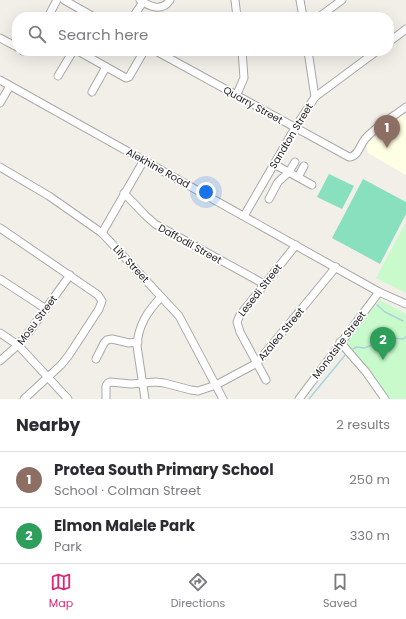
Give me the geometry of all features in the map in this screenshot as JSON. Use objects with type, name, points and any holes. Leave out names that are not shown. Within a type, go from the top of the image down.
[{"type":"street","points":[[51,12],[57,0]]},
{"type":"street","points":[[64,0],[85,12]]},
{"type":"street","points":[[136,12],[142,1],[158,8],[163,7],[170,0]]},
{"type":"street","points":[[235,0],[236,12]]},
{"type":"street","points":[[300,0],[302,12]]},
{"type":"street","points":[[326,12],[342,0]]},
{"type":"street","points":[[394,38],[406,29]]},
{"type":"street","points":[[0,38],[12,45]]},
{"type":"street","points":[[58,76],[70,56]]},
{"type":"street","points":[[87,56],[128,78],[141,56]]},
{"type":"street","name":"Quarry Street","points":[[165,56],[346,156],[351,157],[356,155],[366,138],[406,107]]},
{"type":"street","points":[[236,96],[244,78],[242,56]]},
{"type":"street","name":"Sandton Street","points":[[244,216],[295,128],[315,97],[309,56]]},
{"type":"street","points":[[315,97],[370,56]]},
{"type":"street","points":[[92,92],[106,67]]},
{"type":"street","name":"Alekhine Road","points":[[0,80],[379,292],[406,304]]},
{"type":"street","points":[[0,103],[10,86]]},
{"type":"street","points":[[102,233],[144,160]]},
{"type":"street","points":[[269,199],[278,182],[290,172],[295,162]]},
{"type":"street","points":[[274,164],[312,185]]},
{"type":"street","points":[[298,177],[304,166]]},
{"type":"street","name":"Lily Street","points":[[0,167],[39,190],[102,233],[179,316],[223,399]]},
{"type":"street","name":"Daffodil Street","points":[[124,193],[155,224],[264,284]]},
{"type":"street","points":[[0,228],[98,295],[102,303],[69,355],[24,399]]},
{"type":"street","name":"Lesedi Street","points":[[266,380],[240,332],[237,322],[240,315],[296,245]]},
{"type":"street","name":"Azalea Street","points":[[106,399],[106,386],[108,383],[164,383],[198,391],[216,385],[257,363],[336,267]]},
{"type":"street","name":"Mosu Street","points":[[0,361],[18,345],[70,275]]},
{"type":"street","points":[[0,279],[46,309]]},
{"type":"street","name":"Monotshe Street","points":[[299,399],[340,342],[379,292]]},
{"type":"street","points":[[145,399],[138,342],[140,329],[149,310],[161,297]]},
{"type":"street","points":[[0,333],[18,345],[68,399]]},
{"type":"street","points":[[96,359],[107,340],[112,339],[129,343],[138,342]]},
{"type":"street","points":[[340,342],[366,372],[385,399]]},
{"type":"shaded area","points":[[406,113],[406,175],[368,153],[366,143]]},
{"type":"green space","points":[[329,174],[354,186],[342,209],[317,197]]},
{"type":"green space","points":[[363,179],[406,202],[406,214],[380,264],[332,238]]},
{"type":"green space","points":[[406,222],[406,293],[376,278]]},
{"type":"green space","points":[[380,300],[406,314],[406,399],[388,399],[375,377],[345,343]]},
{"type":"waterway","points":[[377,305],[385,312],[403,321]]},
{"type":"waterway","points":[[353,349],[357,347],[364,348],[370,346],[374,342],[393,338],[403,339],[406,337]]},
{"type":"waterway","points":[[309,399],[346,354]]},
{"type":"place","name":"Protea South Primary School","points":[[387,148]]},
{"type":"place","name":"Elmon Malele Park","points":[[383,360]]}]
